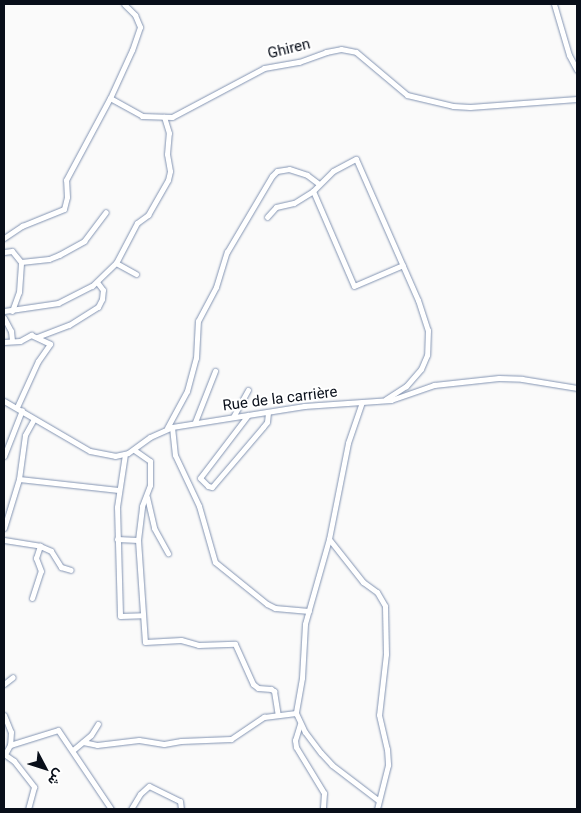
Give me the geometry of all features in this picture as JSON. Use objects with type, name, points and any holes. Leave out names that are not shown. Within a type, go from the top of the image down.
[{"type":"street","points":[[4,238],[22,226],[64,209],[67,198],[66,180],[110,98],[132,50],[140,27],[124,4]]},
{"type":"street","points":[[554,4],[569,55],[577,70]]},
{"type":"street","name":"Ghiren","points":[[110,98],[142,116],[172,117],[264,68],[299,62],[326,52],[341,49],[356,52],[406,95],[453,106],[470,107],[577,99]]},
{"type":"street","points":[[4,311],[58,303],[97,282],[116,263],[137,223],[148,215],[168,180],[170,171],[167,154],[169,133],[164,117]]},
{"type":"street","points":[[267,217],[276,207],[294,203],[313,191],[333,170],[356,159],[425,319],[429,341],[427,355],[415,377],[396,393],[380,402]]},
{"type":"street","points":[[309,611],[275,608],[267,604],[215,562],[199,506],[175,454],[169,428],[187,391],[196,358],[198,321],[216,287],[227,252],[272,176],[277,171],[289,169],[307,175],[319,184]]},
{"type":"street","points":[[313,191],[354,286],[402,265]]},
{"type":"street","points":[[20,262],[49,259],[75,247],[91,234],[106,212]]},
{"type":"street","points":[[4,252],[12,251],[20,262],[19,292],[12,311]]},
{"type":"street","points":[[116,263],[136,274]]},
{"type":"street","points":[[36,337],[69,324],[98,307],[102,299],[103,290],[97,282]]},
{"type":"street","points":[[4,318],[11,331],[12,340]]},
{"type":"street","points":[[4,342],[20,341],[31,335],[50,344],[38,361],[4,456]]},
{"type":"street","points":[[195,422],[215,371]]},
{"type":"street","name":"Rue de la carrière","points":[[4,402],[20,409],[90,451],[115,456],[134,450],[150,437],[169,428],[195,422],[304,406],[380,402],[434,385],[499,378],[522,379],[577,388]]},
{"type":"street","points":[[233,417],[248,390]]},
{"type":"street","points":[[362,402],[348,443],[329,539],[309,611],[304,638],[302,678],[296,713],[300,724],[332,765],[378,800]]},
{"type":"street","points":[[248,415],[200,478],[208,486],[212,487],[263,427],[267,422],[268,412]]},
{"type":"street","points":[[4,528],[19,479],[25,435],[34,419]]},
{"type":"street","points":[[134,450],[151,464],[147,497],[141,512],[138,540],[145,642],[173,640],[188,641],[198,645],[235,644],[253,684],[258,688],[271,688],[274,691],[278,715]]},
{"type":"street","points":[[126,454],[118,490],[120,616],[143,615]]},
{"type":"street","points":[[19,479],[118,490]]},
{"type":"street","points":[[147,497],[154,528],[168,553]]},
{"type":"street","points":[[4,507],[10,509]]},
{"type":"street","points":[[118,539],[138,540]]},
{"type":"street","points":[[329,539],[363,582],[377,592],[385,606],[386,654],[379,715],[388,749],[388,765],[376,809]]},
{"type":"street","points":[[4,540],[40,546],[50,551],[61,567],[71,570]]},
{"type":"street","points":[[32,598],[41,571],[36,558],[40,546]]},
{"type":"street","points":[[4,684],[13,677]]},
{"type":"street","points":[[83,742],[97,745],[139,740],[164,744],[181,741],[231,739],[256,721],[278,715],[296,713]]},
{"type":"street","points":[[4,715],[11,732],[10,746],[4,754],[25,773],[34,787],[28,809]]},
{"type":"street","points":[[73,750],[83,742],[98,724]]},
{"type":"street","points":[[300,724],[295,740],[296,747],[324,793],[323,809]]},
{"type":"street","points":[[10,746],[55,730],[61,733],[111,809]]},
{"type":"street","points":[[131,809],[140,794],[149,786],[180,801],[181,809]]}]
